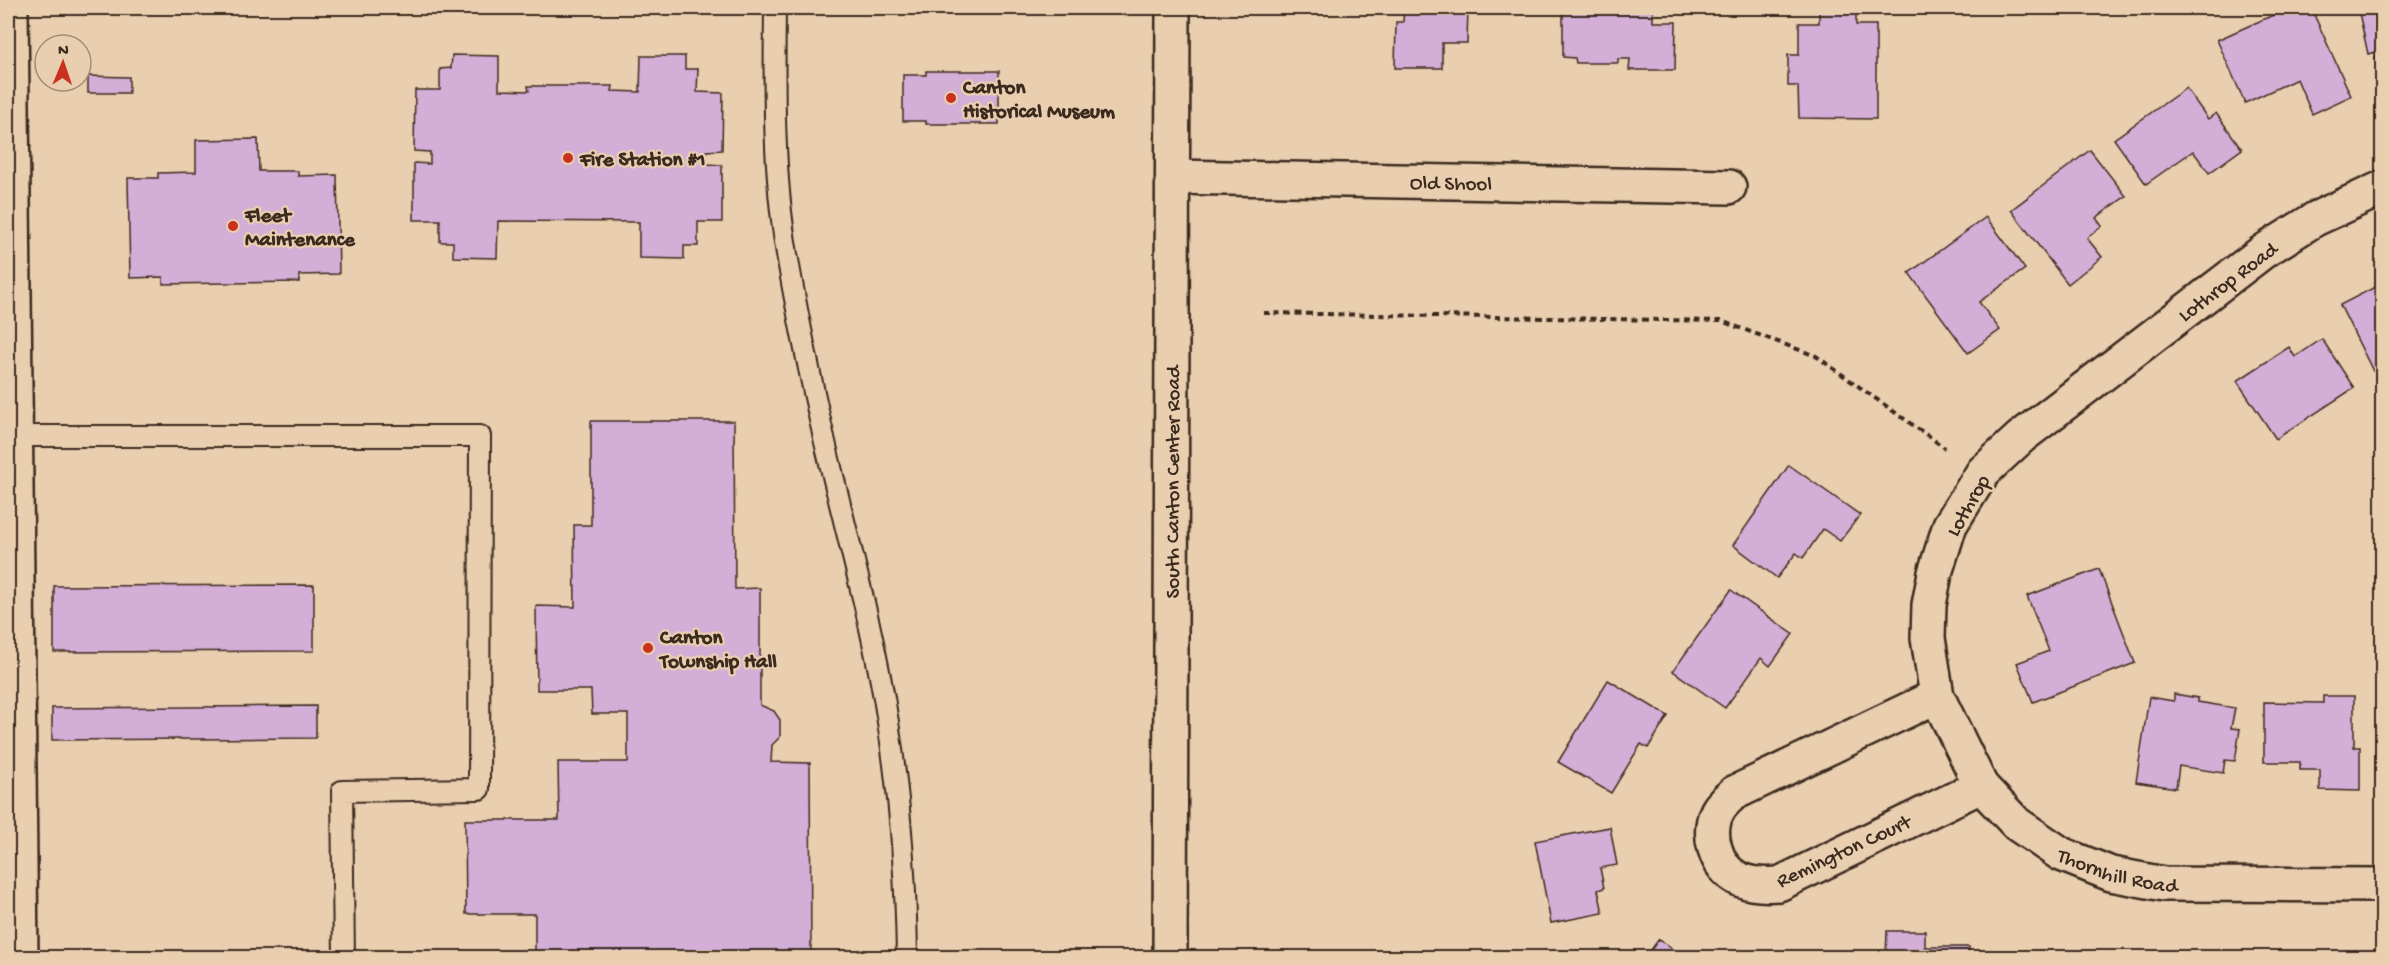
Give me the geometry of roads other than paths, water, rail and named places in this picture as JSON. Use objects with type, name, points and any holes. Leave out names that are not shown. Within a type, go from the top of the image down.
[{"type":"street","points":[[11,8],[21,957]]},
{"type":"street","name":"South Canton Center Road","points":[[1170,957],[1173,8]]},
{"type":"street","name":"Old Shool","points":[[1173,177],[1729,188]]},
{"type":"street","name":"Lothrop Road","points":[[2081,391],[2264,251],[2315,219],[2382,188]]},
{"type":"street","name":"Lothrop","points":[[1937,696],[1928,638],[1929,605],[1935,573],[1950,525],[1983,472],[2021,436],[2081,391]]},
{"type":"street","name":"Remington Court","points":[[1937,696],[1734,793],[1719,808],[1715,821],[1715,848],[1720,860],[1727,871],[1741,880],[1764,885],[1779,884],[1981,786]]},
{"type":"street","name":"Thornhill Road","points":[[1937,696],[1981,786],[2017,824],[2061,854],[2111,874],[2164,884],[2382,885]]},
{"type":"lane","points":[[775,8],[774,79],[778,166],[786,251],[820,420],[861,586],[888,722],[906,885],[907,957]]},
{"type":"lane","points":[[16,435],[480,436],[479,789],[342,791],[344,957]]},
{"type":"place","name":"Canton Historical Museum","points":[[951,98]]},
{"type":"place","name":"Fire Station #1","points":[[568,158]]},
{"type":"place","name":"Fleet Maintenance","points":[[233,226]]},
{"type":"place","name":"Canton Township Hall","points":[[648,648]]}]
